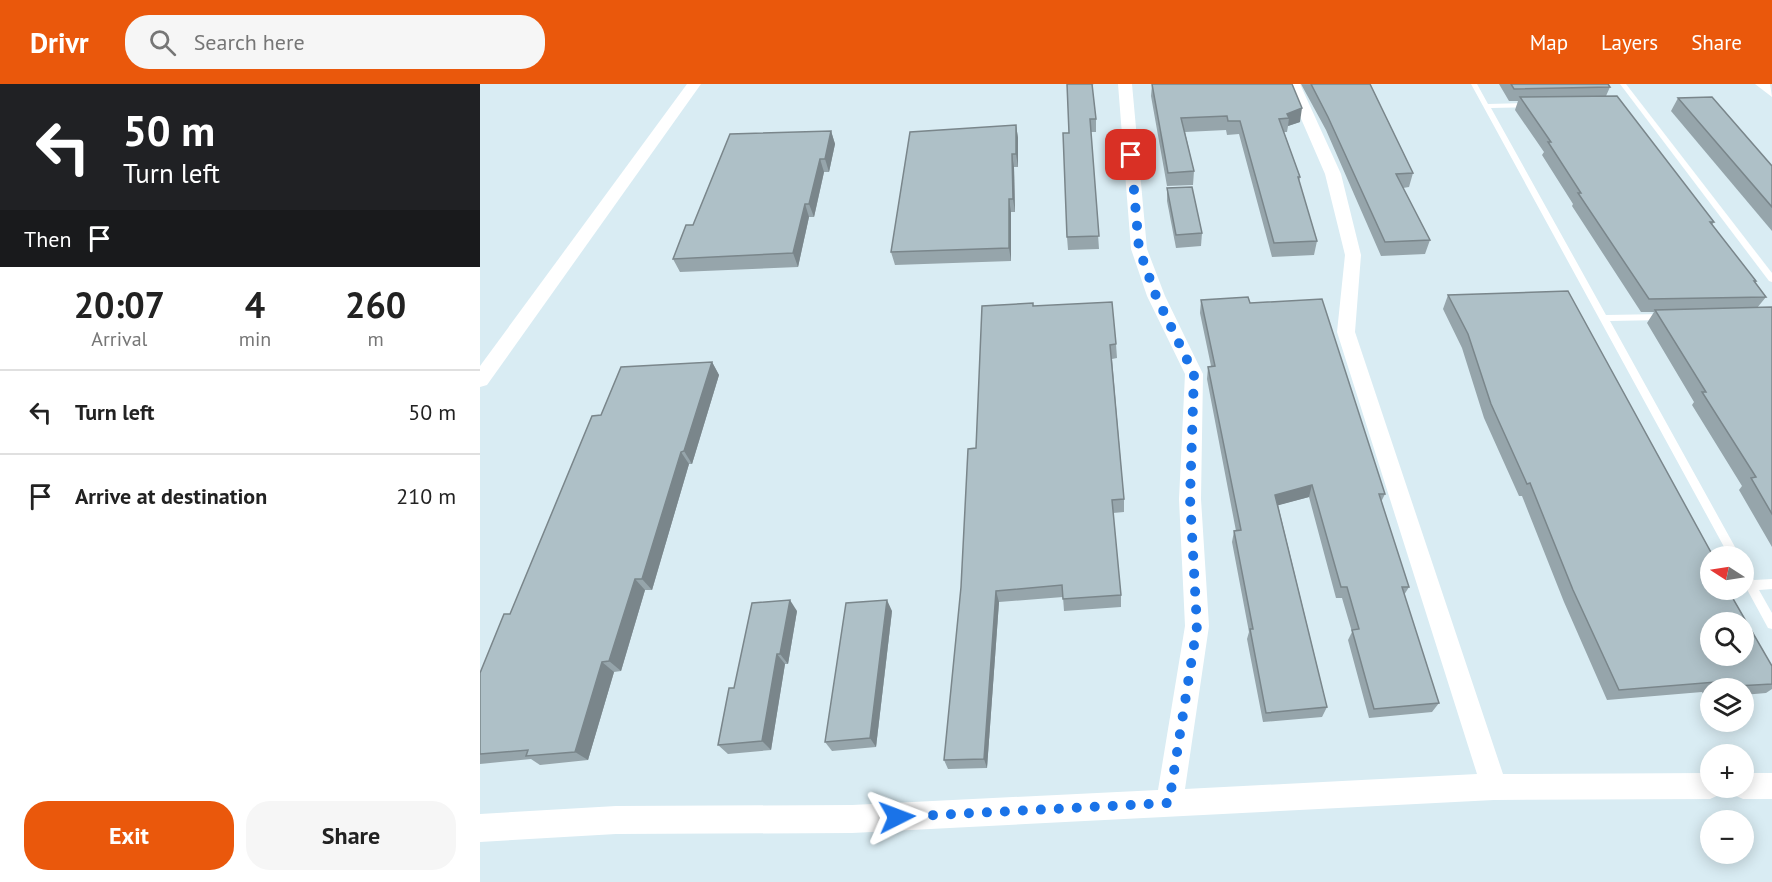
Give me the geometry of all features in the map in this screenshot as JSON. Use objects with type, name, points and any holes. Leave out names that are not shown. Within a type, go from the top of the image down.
[{"type":"street","points":[[480,380],[694,84]]},
{"type":"street","points":[[1125,84],[1139,249],[1156,296],[1194,374],[1190,498],[1197,626],[1169,803]]},
{"type":"street","points":[[1293,84],[1333,174],[1353,255],[1347,332],[1494,787]]},
{"type":"street","points":[[1762,84],[1772,93]]},
{"type":"street","points":[[480,828],[616,820],[852,819],[1494,787],[1700,786]]},
{"type":"street","points":[[1754,786],[1772,786]]},
{"type":"lane","points":[[1474,84],[1729,546]]},
{"type":"lane","points":[[1623,84],[1772,279]]},
{"type":"lane","points":[[1627,104],[1639,104]]},
{"type":"lane","points":[[1486,106],[1545,105]]},
{"type":"lane","points":[[1603,318],[1671,317]]},
{"type":"lane","points":[[1754,585],[1772,584]]},
{"type":"lane","points":[[1754,591],[1772,624]]},
{"type":"building","points":[[1067,84],[1092,84],[1096,119],[1090,119],[1099,236],[1067,237],[1063,133],[1069,133]]},
{"type":"building","points":[[1152,84],[1292,84],[1302,108],[1287,114],[1289,118],[1279,119],[1300,177],[1298,177],[1317,241],[1274,243],[1240,121],[1228,121],[1227,116],[1181,118],[1194,171],[1168,173]]},
{"type":"building","points":[[1311,84],[1370,84],[1413,173],[1396,174],[1430,240],[1385,242]]},
{"type":"building","points":[[1511,84],[1608,84],[1610,87],[1514,89]]},
{"type":"building","points":[[1617,96],[1714,222],[1710,222],[1766,297],[1649,299],[1578,193],[1581,193],[1548,142],[1551,142],[1520,97]]},
{"type":"building","points":[[1712,97],[1772,166],[1772,207],[1678,98]]},
{"type":"building","points":[[1016,125],[1016,154],[1012,154],[1013,199],[1009,199],[1009,248],[891,252],[910,132]]},
{"type":"building","points":[[831,131],[825,159],[820,159],[809,204],[805,204],[793,253],[673,259],[686,225],[693,225],[730,134]]},
{"type":"building","points":[[1192,187],[1202,233],[1176,235],[1167,188]]},
{"type":"building","points":[[1568,291],[1708,546],[1700,546],[1700,600],[1734,600],[1741,612],[1700,612],[1700,666],[1754,666],[1754,635],[1772,666],[1772,684],[1754,685],[1754,678],[1700,678],[1700,683],[1619,690],[1573,590],[1530,483],[1527,484],[1491,404],[1468,334],[1448,295]]},
{"type":"building","points":[[1248,297],[1250,303],[1322,299],[1385,494],[1379,494],[1409,587],[1402,587],[1439,703],[1374,709],[1352,630],[1359,629],[1347,587],[1341,587],[1312,485],[1275,495],[1327,707],[1266,713],[1234,531],[1241,530],[1208,367],[1215,366],[1201,300]]},
{"type":"building","points":[[1112,302],[1116,344],[1110,345],[1124,499],[1112,500],[1121,595],[1063,599],[1062,585],[996,591],[984,759],[944,760],[961,587],[968,449],[976,448],[982,306]]},
{"type":"building","points":[[1772,307],[1772,514],[1751,478],[1756,477],[1702,392],[1706,392],[1655,310]]},
{"type":"building","points":[[712,362],[684,451],[681,452],[642,579],[635,579],[609,661],[602,662],[575,752],[526,756],[528,750],[480,754],[480,673],[504,614],[510,614],[592,416],[601,415],[621,367]]},
{"type":"building","points":[[790,600],[780,654],[777,654],[762,741],[718,745],[729,688],[734,688],[752,603]]},
{"type":"building","points":[[887,600],[870,738],[825,742],[846,603]]},
{"type":"route","points":[[897,817],[1055,807],[1169,803],[1197,626],[1190,498],[1194,374],[1156,296],[1139,249],[1131,155]]}]
